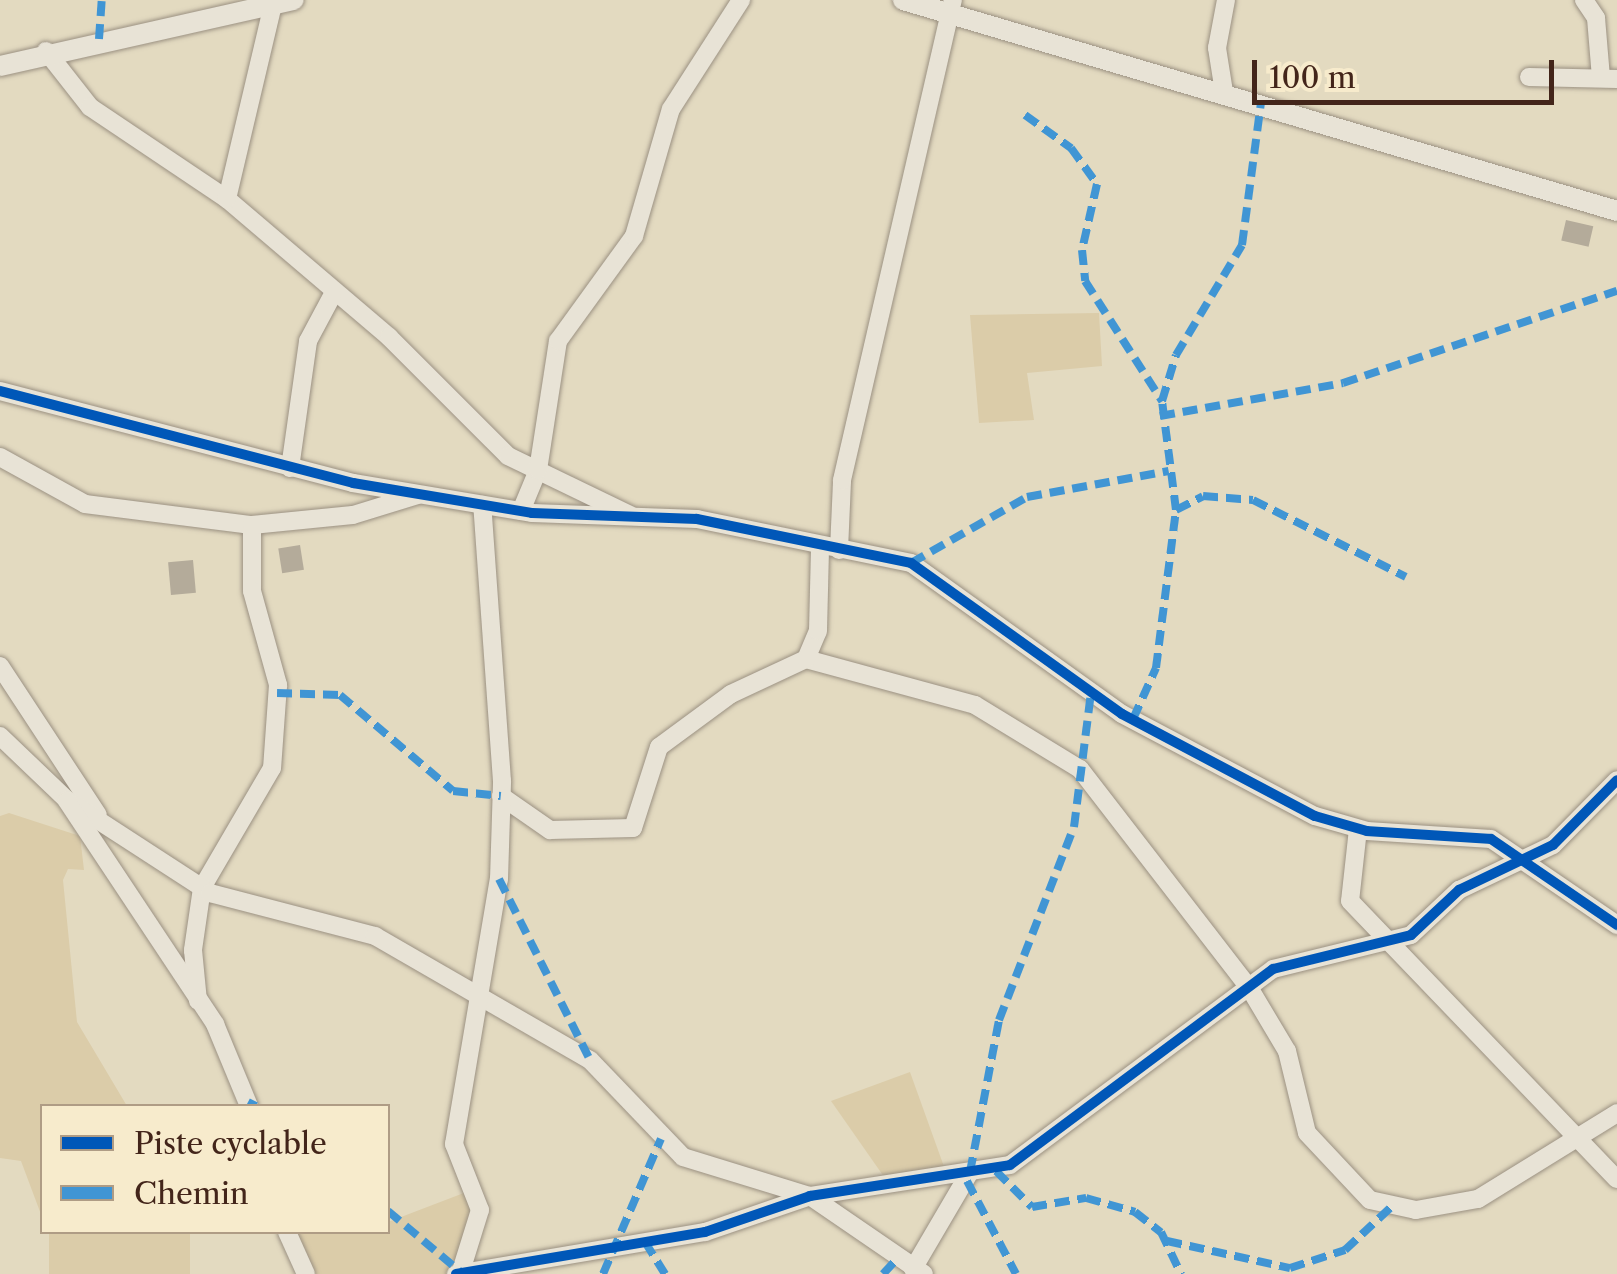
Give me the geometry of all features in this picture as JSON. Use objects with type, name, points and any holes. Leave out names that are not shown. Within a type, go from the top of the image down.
[{"type":"street","points":[[521,512],[538,470],[558,341],[634,236],[671,109],[741,0]]},
{"type":"street","points":[[903,0],[955,8],[1617,211]]},
{"type":"street","points":[[1224,92],[1218,48],[1226,0]]},
{"type":"street","points":[[1529,77],[1609,78],[1596,18],[1584,0]]},
{"type":"street","points":[[0,66],[46,51],[283,2],[227,199]]},
{"type":"street","points":[[806,659],[818,630],[842,480],[901,208],[955,8]]},
{"type":"street","points":[[46,51],[106,122],[227,199],[332,296],[389,338],[508,456],[632,516]]},
{"type":"street","points":[[290,468],[306,351],[332,296]]},
{"type":"street","points":[[0,390],[290,468],[421,494],[521,512],[697,519],[926,568],[1122,714],[1358,829],[1475,834],[1528,858],[1617,925]]},
{"type":"street","points":[[0,457],[84,504],[252,526],[354,515],[421,494]]},
{"type":"street","points":[[482,505],[502,796],[499,879],[476,990],[454,1144],[480,1210],[459,1273],[705,1232],[810,1196],[996,1171],[1039,1146],[1297,956],[1392,943],[1459,890],[1528,858],[1617,780]]},
{"type":"street","points":[[198,1001],[193,950],[202,888],[272,768],[278,685],[252,591],[252,526]]},
{"type":"street","points":[[502,796],[539,827],[624,834],[638,819],[659,748],[730,694],[806,659],[944,693],[1063,756],[1250,989],[1287,1051],[1307,1133],[1370,1200],[1460,1206],[1578,1142],[1617,1113]]},
{"type":"street","points":[[0,666],[98,815]]},
{"type":"street","points":[[0,736],[67,800],[198,1001],[249,1104]]},
{"type":"street","points":[[67,800],[98,815],[202,888],[375,936],[476,990],[590,1060],[683,1157],[810,1196],[918,1272],[970,1172]]},
{"type":"street","points":[[1358,829],[1350,901],[1578,1142],[1617,1178]]},
{"type":"street","points":[[287,1234],[306,1274]]},
{"type":"shaded area","points":[[1099,313],[1102,366],[1027,373],[1034,420],[979,423],[970,315]]},
{"type":"shaded area","points":[[9,813],[80,836],[84,870],[68,869],[63,880],[77,1022],[126,1104],[40,1104],[40,1212],[21,1161],[0,1158],[0,816]]},
{"type":"shaded area","points":[[910,1072],[947,1175],[889,1184],[831,1101]]},
{"type":"shaded area","points":[[469,1191],[476,1208],[452,1274],[311,1274],[292,1234],[390,1234],[390,1221]]},
{"type":"shaded area","points":[[49,1234],[190,1234],[190,1274],[49,1274]]},
{"type":"building","points":[[1566,220],[1593,226],[1589,247],[1561,240]]},
{"type":"building","points":[[300,545],[304,570],[282,573],[278,548]]},
{"type":"building","points":[[193,560],[196,593],[171,595],[168,562]]},
{"type":"marked path","points":[[99,39],[102,0]]},
{"type":"marked path","points":[[1133,719],[1156,668],[1176,510],[1162,401],[1176,355],[1242,245],[1261,103]]},
{"type":"marked path","points":[[1025,115],[1071,148],[1097,184],[1082,250],[1085,281],[1162,401]]},
{"type":"marked path","points":[[1160,416],[1343,383],[1617,291]]},
{"type":"marked path","points":[[911,563],[1027,497],[1169,471]]},
{"type":"marked path","points":[[1176,510],[1203,496],[1253,500],[1406,577]]},
{"type":"marked path","points":[[277,693],[340,695],[453,791],[501,796]]},
{"type":"marked path","points":[[970,1172],[999,1020],[1074,827],[1091,693]]},
{"type":"marked path","points":[[499,879],[590,1060]]},
{"type":"marked path","points":[[248,1102],[252,1104]]},
{"type":"marked path","points":[[603,1274],[661,1139]]},
{"type":"marked path","points":[[996,1171],[1032,1207],[1086,1198],[1135,1212],[1161,1232],[1181,1274]]},
{"type":"marked path","points":[[967,1181],[1016,1274]]},
{"type":"marked path","points":[[1167,1241],[1290,1268],[1345,1250],[1390,1208]]},
{"type":"marked path","points":[[390,1213],[463,1274]]},
{"type":"marked path","points":[[645,1242],[665,1274]]},
{"type":"marked path","points":[[883,1274],[895,1261]]},
{"type":"cycle path","points":[[0,391],[353,483],[532,513],[697,519],[911,563],[1122,714],[1315,816],[1367,831],[1491,839],[1617,925]]},
{"type":"cycle path","points":[[456,1274],[705,1232],[810,1196],[1010,1165],[1273,969],[1411,935],[1459,890],[1553,845],[1617,780]]}]
